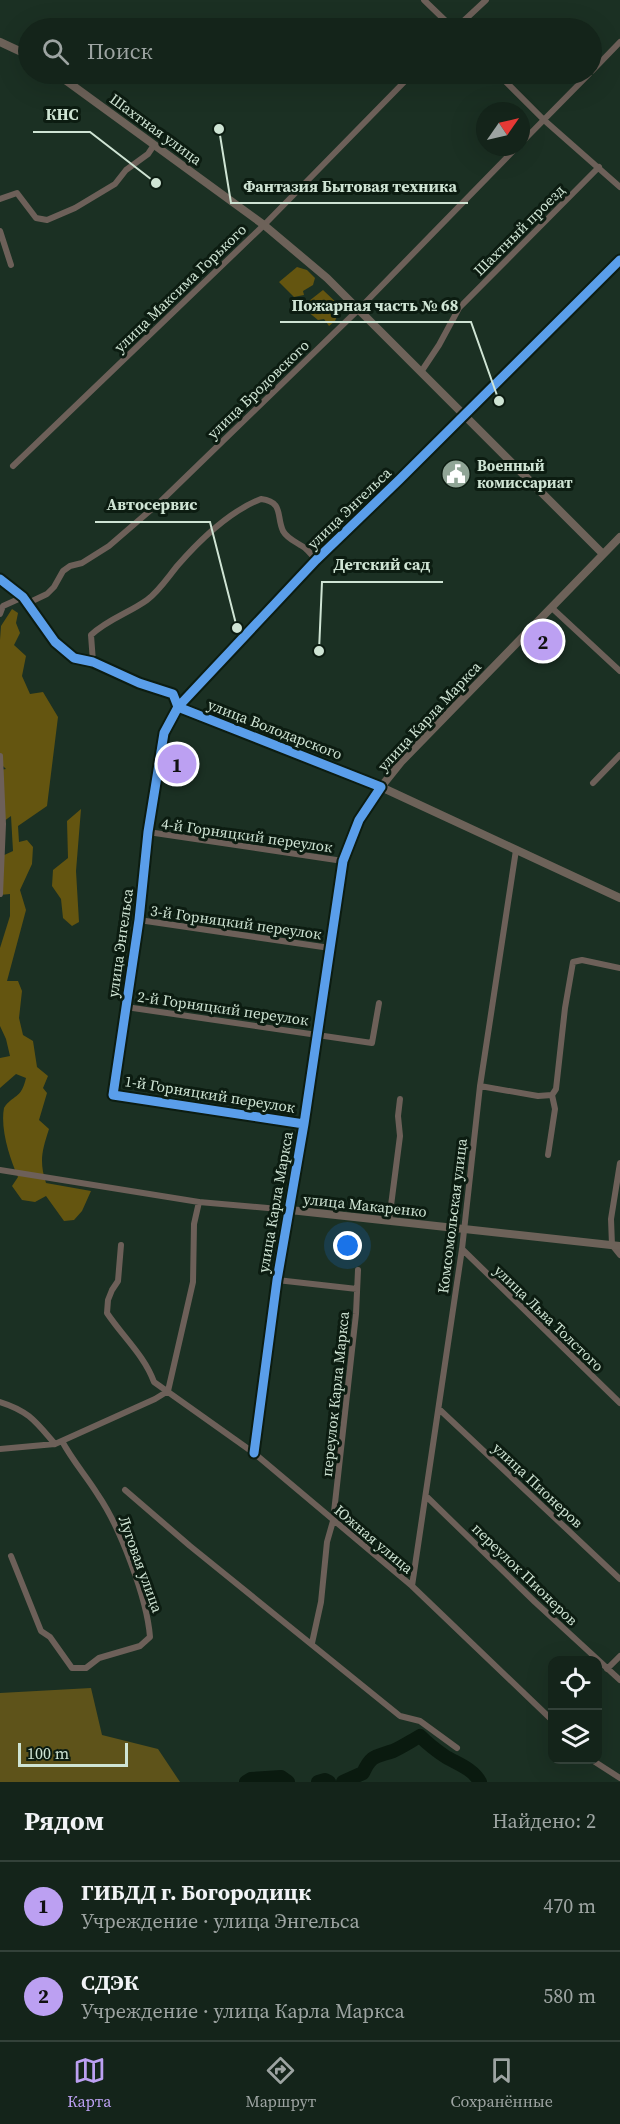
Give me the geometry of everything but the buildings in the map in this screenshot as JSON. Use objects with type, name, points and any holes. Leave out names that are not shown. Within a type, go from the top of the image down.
[{"type":"main road","points":[[0,42],[18,51]]},
{"type":"main road","name":"Шахтная улица","points":[[71,84],[264,225],[327,278],[603,554]]},
{"type":"main road","name":"улица Карла Маркса","points":[[290,1210],[343,861],[359,820],[401,762],[620,537]]},
{"type":"main road","name":"улица Володарского","points":[[381,787],[620,898]]},
{"type":"main road","name":"улица Макаренко","points":[[290,1210],[616,1246]]},
{"type":"street","points":[[424,0],[444,18]]},
{"type":"street","points":[[466,18],[486,0]]},
{"type":"street","points":[[602,60],[620,42]]},
{"type":"street","name":"улица Максима Горького","points":[[13,466],[264,225],[402,84]]},
{"type":"street","points":[[508,84],[544,120],[620,187]]},
{"type":"street","points":[[530,134],[578,84]]},
{"type":"street","points":[[0,199],[17,193],[36,218],[47,220],[75,208],[115,184],[126,170],[148,154],[154,145]]},
{"type":"street","name":"улица Бродовского","points":[[28,603],[47,594],[63,571],[70,566],[82,563],[109,546],[160,502],[359,309],[508,156]]},
{"type":"street","name":"Шахтный проезд","points":[[421,372],[440,345],[459,308],[599,167]]},
{"type":"street","points":[[0,231],[11,265]]},
{"type":"street","name":"улица Энгельса","points":[[113,1095],[139,920],[148,832],[164,733],[178,707],[316,560],[620,260]]},
{"type":"street","points":[[93,662],[91,635],[113,618],[146,601],[178,565],[223,521],[250,503],[261,498],[274,503],[278,509],[283,531],[316,560]]},
{"type":"street","name":"улица Володарского","points":[[0,579],[23,597],[55,642],[74,658],[93,662],[139,683],[173,694],[178,707],[381,787]]},
{"type":"street","points":[[0,614],[3,606],[23,597]]},
{"type":"street","points":[[552,608],[620,670]]},
{"type":"street","points":[[593,783],[620,755]]},
{"type":"street","points":[[0,756],[3,824],[0,894]]},
{"type":"street","name":"4-й Горняцкий переулок","points":[[148,832],[343,861]]},
{"type":"street","name":"Комсомольская улица","points":[[412,1586],[462,1249],[480,1086],[516,850]]},
{"type":"street","name":"3-й Горняцкий переулок","points":[[139,920],[330,948]]},
{"type":"street","points":[[548,1155],[555,1109],[552,1095],[556,1089],[565,1008],[573,962],[582,960],[620,968]]},
{"type":"street","name":"2-й Горняцкий переулок","points":[[126,1007],[372,1043],[379,1003]]},
{"type":"street","points":[[480,1086],[538,1096],[552,1095]]},
{"type":"street","name":"1-й Горняцкий переулок","points":[[113,1095],[304,1124]]},
{"type":"street","points":[[389,1221],[400,1137],[398,1116],[400,1098]]},
{"type":"street","points":[[620,1163],[611,1219],[620,1255]]},
{"type":"street","name":"улица Макаренко","points":[[0,1170],[199,1202],[290,1210]]},
{"type":"street","points":[[0,1449],[55,1444],[155,1399],[168,1390],[192,1282],[194,1224],[199,1202]]},
{"type":"street","name":"улица Карла Маркса","points":[[255,1453],[278,1280],[290,1210]]},
{"type":"street","name":"Южная улица","points":[[121,1245],[118,1281],[108,1300],[107,1313],[148,1366],[154,1382],[255,1453],[412,1586],[548,1716]]},
{"type":"street","name":"улица Льва Толстого","points":[[462,1249],[620,1403]]},
{"type":"street","name":"переулок Карла Маркса","points":[[312,1643],[321,1602],[327,1542],[333,1521],[358,1270]]},
{"type":"street","points":[[278,1280],[357,1289]]},
{"type":"street","points":[[0,1402],[19,1407],[55,1444]]},
{"type":"street","name":"улица Пионеров","points":[[439,1409],[620,1579]]},
{"type":"street","name":"Луговая улица","points":[[11,1557],[41,1631],[50,1637],[72,1668],[86,1668],[99,1658],[140,1646],[150,1637],[149,1623],[130,1563],[111,1515],[62,1441]]},
{"type":"street","name":"Луговая улица","points":[[125,1490],[190,1546],[400,1716],[420,1721],[457,1748]]},
{"type":"street","name":"переулок Пионеров","points":[[426,1496],[535,1602],[620,1680]]},
{"type":"street","points":[[607,1669],[620,1656]]},
{"type":"street","points":[[598,1764],[620,1778]]},
{"type":"shaded area","points":[[297,267],[307,270],[315,278],[313,285],[303,291],[304,295],[294,297],[279,282]]},
{"type":"shaded area","points":[[323,290],[341,307],[335,321],[329,326],[324,319],[318,320],[307,311],[309,301]]},
{"type":"shaded area","points":[[12,609],[18,613],[16,623],[20,633],[14,645],[26,656],[22,676],[30,694],[43,692],[58,717],[47,806],[18,826],[19,842],[27,840],[33,847],[32,864],[20,890],[26,910],[7,981],[18,981],[22,991],[19,1018],[23,1035],[33,1041],[37,1067],[48,1076],[43,1088],[47,1093],[39,1120],[49,1129],[42,1156],[46,1183],[91,1191],[82,1211],[74,1220],[64,1221],[46,1196],[35,1202],[22,1200],[12,1186],[18,1177],[9,1153],[3,1125],[4,1108],[22,1090],[26,1078],[16,1074],[0,1088],[0,1058],[10,1056],[0,1026],[0,948],[10,916],[10,894],[0,895],[0,857],[13,851],[11,816],[0,824],[0,770],[6,769],[0,763],[0,640],[1,626]]},
{"type":"shaded area","points":[[81,809],[76,871],[79,922],[72,926],[63,918],[61,899],[52,886],[53,870],[68,858],[67,821]]},
{"type":"shaded area","points":[[91,1688],[102,1735],[158,1749],[180,1782],[0,1782],[0,1693]]},
{"type":"waterway","points":[[343,1782],[363,1773],[374,1758],[393,1751],[420,1736],[443,1755],[469,1770],[480,1782]]},
{"type":"waterway","points":[[246,1782],[251,1779],[281,1777],[288,1782]]},
{"type":"waterway","points":[[318,1782],[325,1780],[329,1782]]},
{"type":"cycle path","points":[[304,1124],[113,1095],[139,920],[148,832],[164,733],[178,707],[316,560],[620,260]]},
{"type":"cycle path","points":[[0,579],[23,597],[55,642],[74,658],[93,662],[139,683],[173,694],[178,707],[381,787],[359,820],[343,861],[304,1124],[277,1280],[254,1453]]},
{"type":"place","name":"Фантазия Бытовая техника","points":[[219,129]]},
{"type":"place","name":"КНС","points":[[156,183]]},
{"type":"place","name":"Пожарная часть № 68","points":[[499,401]]},
{"type":"place","name":"Военный комиссариат","points":[[456,474]]},
{"type":"place","name":"Автосервис","points":[[237,628]]},
{"type":"place","name":"СДЭК","points":[[543,641]]},
{"type":"place","name":"Детский сад","points":[[319,651]]},
{"type":"place","name":"ГИБДД г. Богородицк","points":[[177,764]]}]
